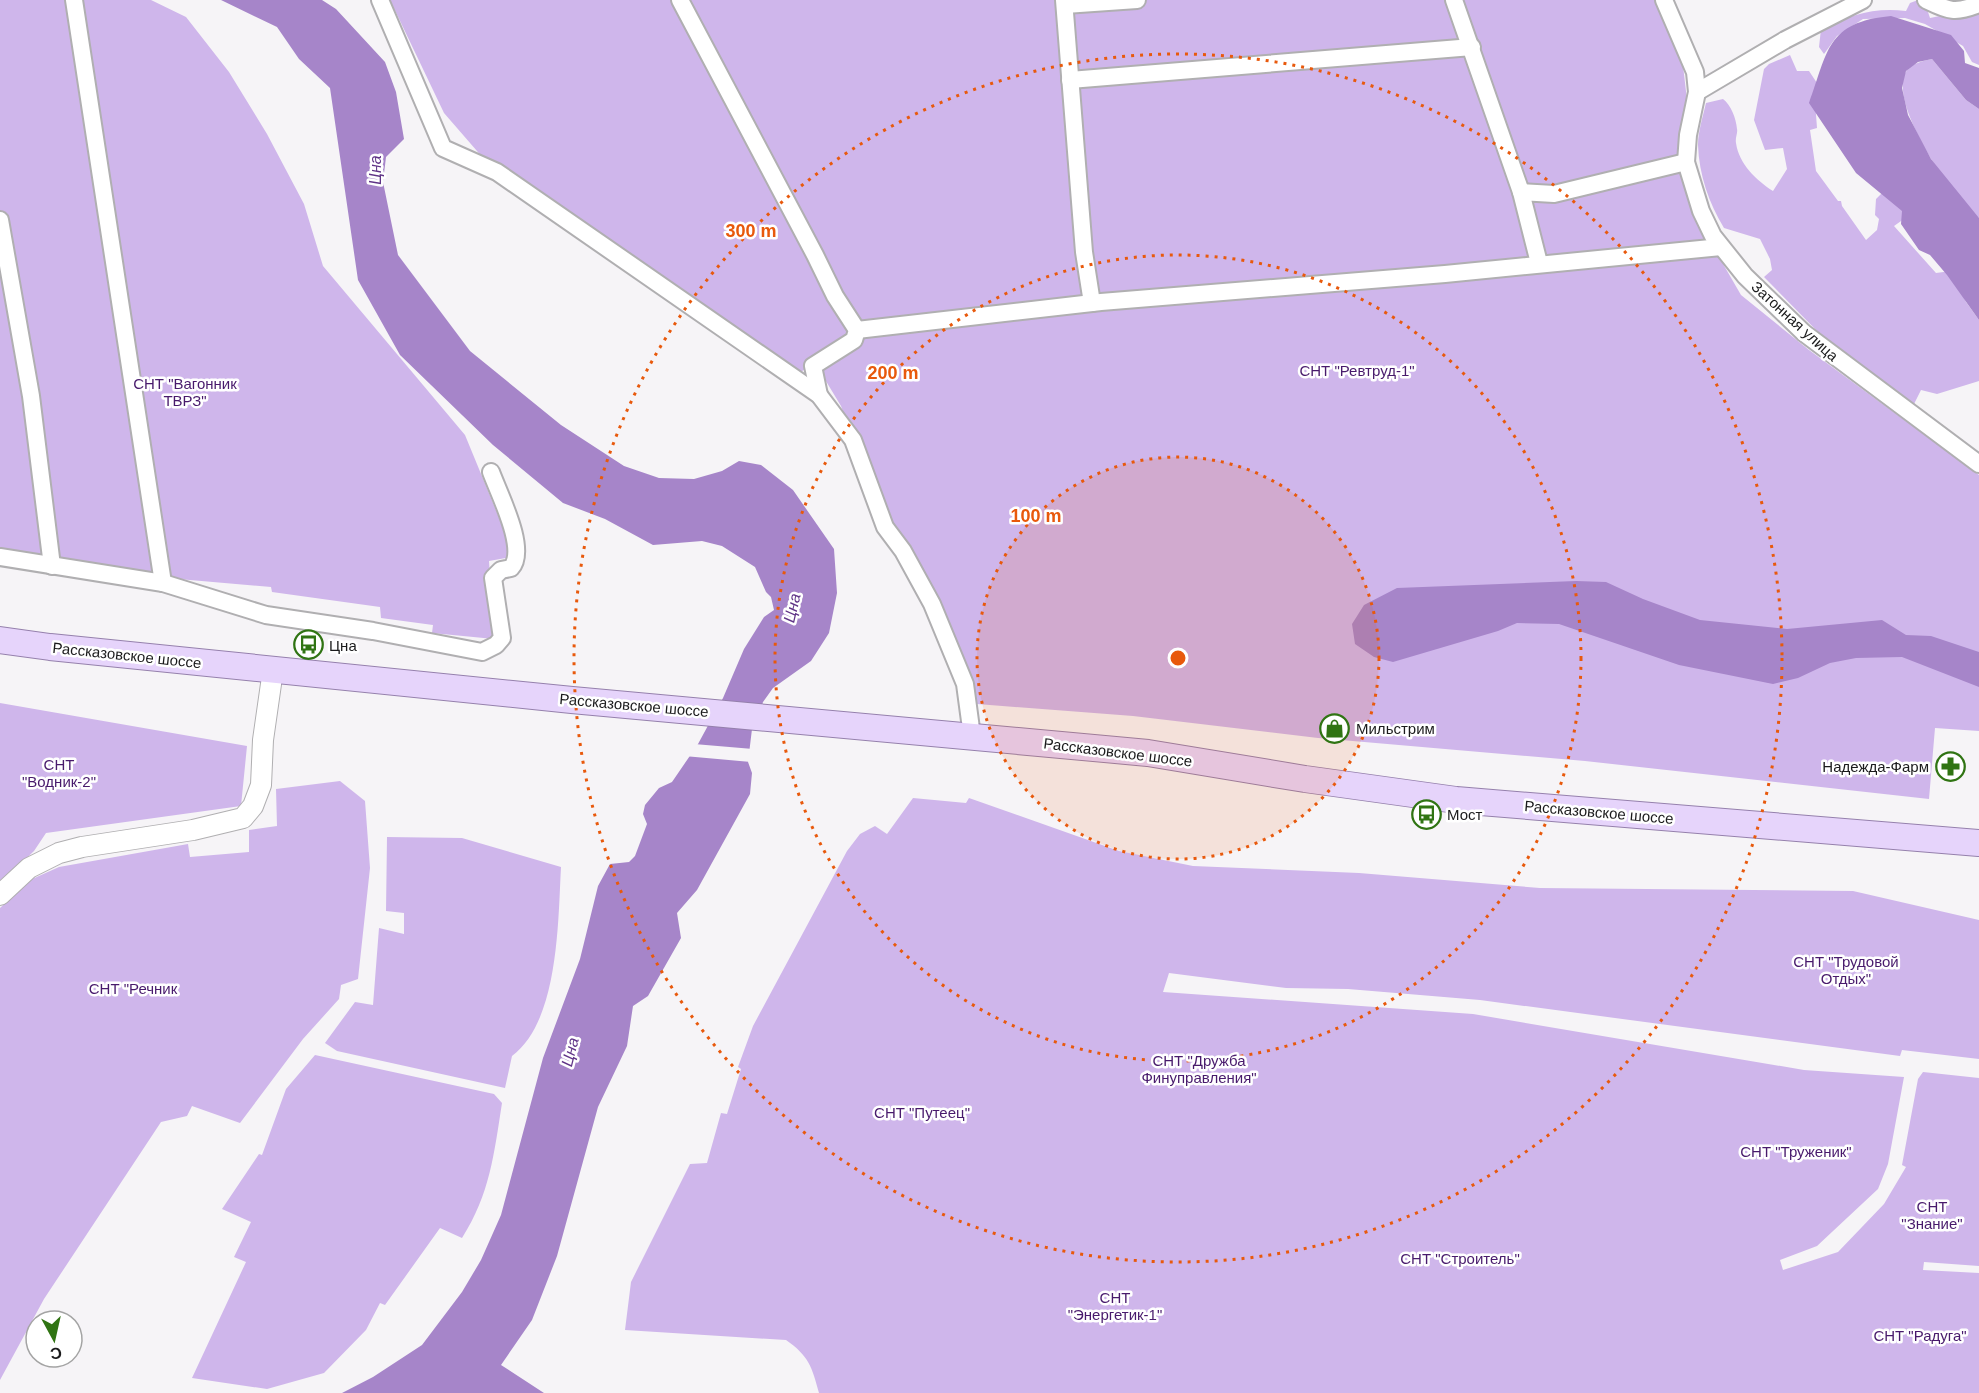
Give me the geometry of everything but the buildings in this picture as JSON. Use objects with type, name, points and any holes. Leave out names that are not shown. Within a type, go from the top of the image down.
[{"type":"main road","name":"Рассказовское шоссе","points":[[0,640],[572,700],[1148,753],[1305,779],[1455,800],[1979,843]]},
{"type":"main road","name":"Рассказовское шоссе","points":[[0,655],[68,663],[264,669]]},
{"type":"street","points":[[74,0],[163,583]]},
{"type":"street","points":[[380,0],[443,148],[497,171],[819,395],[853,440],[885,527],[903,551],[932,604],[965,684],[972,736]]},
{"type":"street","points":[[680,0],[835,296],[857,330],[854,340],[813,366],[819,395]]},
{"type":"street","points":[[1092,303],[1084,252],[1065,3],[1137,0]]},
{"type":"street","points":[[1454,0],[1521,192],[1539,263]]},
{"type":"street","points":[[1664,0],[1689,53],[1695,72],[1697,92],[1785,40],[1863,0]]},
{"type":"street","points":[[1926,0],[1949,11],[1963,10],[1979,4]]},
{"type":"street","points":[[1070,80],[1472,47]]},
{"type":"street","name":"Затонная улица","points":[[1697,92],[1688,135],[1686,162],[1701,211],[1721,247],[1772,304],[1804,333],[1979,464]]},
{"type":"street","points":[[1521,192],[1554,194],[1686,162]]},
{"type":"street","points":[[0,220],[31,396],[52,566]]},
{"type":"street","points":[[857,330],[1092,303],[1445,274],[1721,247]]},
{"type":"street","points":[[0,557],[163,583],[266,615],[373,631],[482,652],[496,645],[502,638],[493,578],[501,570],[511,568],[518,553],[513,531],[490,472]]},
{"type":"street","points":[[0,896],[29,868],[59,853],[82,847],[193,830],[243,818],[253,806],[261,785],[264,669]]},
{"type":"green space","name":"СНТ \"Вагонник ТВРЗ\"","points":[[0,0],[151,0],[186,17],[229,72],[267,134],[304,204],[323,266],[465,435],[514,554],[511,557],[489,561],[494,639],[432,633],[433,625],[381,618],[380,607],[272,592],[271,587],[167,578],[0,550]]},
{"type":"green space","name":"СНТ \"Ревтруд-1\"","points":[[390,0],[1656,0],[1682,57],[1687,100],[1679,154],[1682,177],[1693,212],[1741,295],[1809,350],[1979,475],[1979,731],[1935,728],[1929,799],[1585,761],[1318,738],[1133,716],[977,704],[922,587],[885,527],[841,406],[815,363],[791,378],[490,166],[444,113]]},
{"type":"green space","points":[[1918,0],[1926,6],[1930,18],[1979,8],[1979,65],[1972,62],[1963,46],[1925,24],[1905,18],[1863,19],[1837,36],[1824,54],[1819,47],[1821,29],[1862,13],[1883,10],[1906,11],[1910,3]]},
{"type":"green space","points":[[1790,55],[1797,71],[1809,71],[1819,86],[1815,101],[1817,128],[1810,130],[1816,171],[1838,201],[1841,201],[1842,206],[1866,240],[1877,230],[1879,219],[1875,215],[1876,199],[1889,186],[1911,214],[1894,226],[1936,273],[1951,271],[1966,302],[1979,320],[1979,381],[1937,394],[1921,390],[1914,404],[1876,379],[1817,331],[1764,277],[1772,270],[1770,259],[1760,239],[1724,228],[1714,209],[1700,167],[1698,145],[1706,103],[1723,99],[1728,105],[1736,121],[1736,143],[1741,158],[1755,177],[1773,191],[1787,169],[1783,148],[1765,150],[1754,120],[1764,69],[1769,64]]},
{"type":"green space","points":[[1932,59],[1966,100],[1979,109],[1979,218],[1954,192],[1939,172],[1925,149],[1905,103],[1903,84],[1907,70],[1915,64]]},
{"type":"green space","name":"СНТ \"Водник-2\"","points":[[0,703],[247,746],[241,806],[46,833],[34,851],[0,883]]},
{"type":"green space","name":"СНТ \"Речник","points":[[340,781],[365,801],[370,868],[358,979],[341,985],[339,999],[303,1039],[240,1123],[192,1106],[187,1116],[161,1122],[39,1309],[24,1309],[24,1336],[0,1380],[0,908],[30,880],[59,867],[188,844],[190,857],[249,852],[249,830],[277,826],[276,789]]},
{"type":"green space","points":[[913,798],[966,803],[969,798],[1119,851],[1193,866],[1359,873],[1540,888],[1853,891],[1979,920],[1979,1059],[1902,1050],[1900,1056],[1480,1000],[1348,989],[1286,988],[1169,973],[1163,992],[1473,1014],[1804,1070],[1904,1077],[1888,1164],[1878,1189],[1817,1246],[1780,1260],[1783,1270],[1838,1252],[1884,1204],[1906,1167],[1902,1165],[1918,1079],[1923,1072],[1979,1078],[1979,1266],[1924,1262],[1923,1270],[1979,1273],[1979,1393],[819,1393],[805,1357],[786,1340],[625,1330],[631,1282],[690,1164],[707,1163],[721,1113],[727,1114],[741,1069],[738,1067],[753,1026],[847,851],[860,834],[875,826],[887,834]]},
{"type":"green space","points":[[387,837],[462,838],[561,867],[557,941],[547,995],[539,1019],[527,1040],[512,1056],[505,1088],[337,1051],[325,1043],[355,1002],[373,1005],[379,928],[404,934],[404,913],[386,911]]},
{"type":"green space","points":[[315,1055],[494,1094],[502,1103],[490,1173],[479,1206],[462,1238],[440,1228],[385,1305],[380,1303],[366,1330],[324,1373],[267,1389],[192,1378],[246,1262],[234,1257],[251,1222],[222,1209],[259,1154],[262,1155],[286,1089]]},
{"type":"water","points":[[221,0],[322,0],[336,9],[385,62],[396,92],[404,139],[386,157],[383,182],[398,255],[470,351],[561,425],[624,466],[659,478],[694,479],[722,471],[739,461],[761,465],[793,490],[834,549],[837,593],[829,633],[811,661],[773,688],[763,702],[752,729],[748,762],[752,773],[750,794],[697,890],[677,913],[681,938],[648,996],[633,1006],[627,1046],[598,1107],[557,1256],[532,1320],[501,1365],[544,1393],[342,1393],[373,1377],[422,1345],[462,1292],[481,1260],[501,1215],[543,1058],[580,959],[598,886],[610,864],[629,862],[635,856],[647,824],[643,814],[645,805],[659,788],[672,782],[698,744],[723,698],[744,649],[764,617],[774,610],[771,597],[766,592],[755,567],[722,546],[702,541],[653,545],[605,519],[563,503],[493,445],[400,355],[358,280],[330,88],[299,59],[277,27]]},
{"type":"water","points":[[1891,16],[1951,35],[1964,51],[1965,63],[1979,68],[1979,109],[1966,100],[1932,59],[1918,62],[1906,71],[1902,88],[1908,115],[1931,159],[1979,218],[1979,320],[1930,255],[1919,250],[1901,224],[1902,211],[1856,173],[1809,103],[1826,55],[1842,33],[1853,25],[1870,19]]},
{"type":"water","points":[[1576,581],[1606,582],[1643,599],[1700,620],[1787,629],[1882,620],[1906,635],[1931,636],[1979,652],[1979,687],[1902,657],[1856,658],[1830,663],[1798,678],[1773,684],[1679,665],[1559,624],[1517,623],[1498,631],[1393,662],[1374,657],[1355,644],[1352,624],[1364,605],[1397,588]]},
{"type":"pier","points":[[694,744],[753,749],[751,762],[684,756]]},
{"type":"place","name":"Цна","points":[[308,645]]},
{"type":"place","name":"Мильстрим","points":[[1335,728]]},
{"type":"place","name":"Надежда-Фарм","points":[[1950,766]]},
{"type":"place","name":"Мост","points":[[1426,814]]},
{"type":"park label","name":"СНТ \"Трудовой Отдых\"","points":[[1846,970]]},
{"type":"park label","name":"СНТ \"Дружба Финуправления\"","points":[[1199,1068]]},
{"type":"park label","name":"СНТ \"Путеец\"","points":[[922,1112]]},
{"type":"park label","name":"СНТ \"Труженик\"","points":[[1796,1151]]},
{"type":"park label","name":"СНТ \"Знание\"","points":[[1932,1214]]},
{"type":"park label","name":"СНТ \"Строитель\"","points":[[1460,1258]]},
{"type":"park label","name":"СНТ \"Энергетик-1\"","points":[[1115,1306]]},
{"type":"park label","name":"СНТ \"Радуга\"","points":[[1920,1335]]}]
